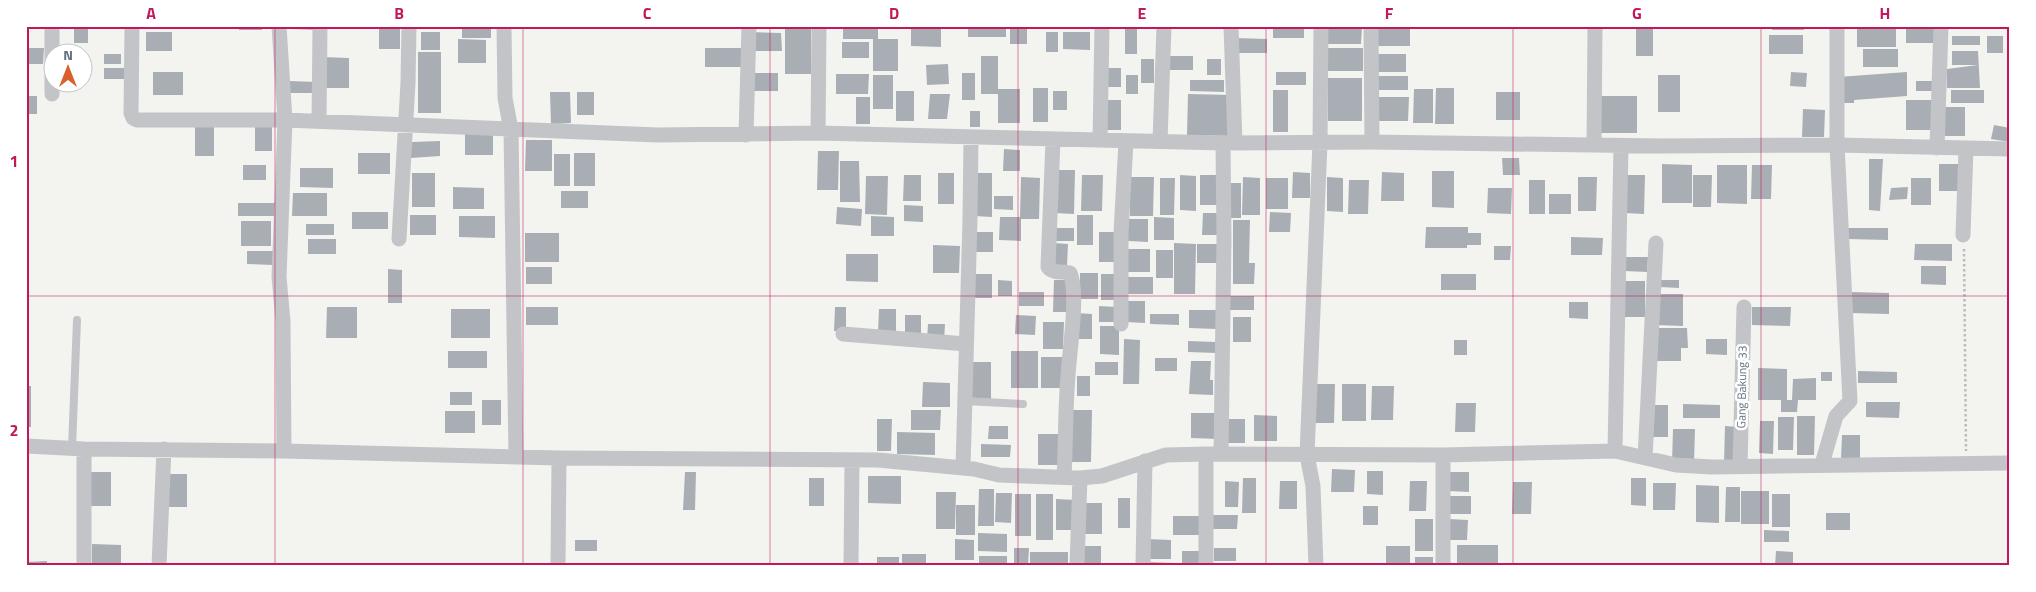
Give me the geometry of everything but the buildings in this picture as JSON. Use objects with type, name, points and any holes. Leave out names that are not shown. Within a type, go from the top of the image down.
[{"type":"street","points":[[52,26],[52,94]]},
{"type":"street","points":[[132,26],[131,113],[132,118],[137,120],[285,120],[658,135],[818,133],[1229,143],[1372,142],[1621,146],[1837,145],[2010,149]]},
{"type":"street","points":[[279,26],[285,120],[279,277],[283,321],[284,451]]},
{"type":"street","points":[[319,121],[320,26]]},
{"type":"street","points":[[399,239],[409,26]]},
{"type":"street","points":[[504,26],[504,98],[511,130],[516,456]]},
{"type":"street","points":[[746,135],[749,26]]},
{"type":"street","points":[[818,133],[820,26]]},
{"type":"street","points":[[1100,140],[1102,26]]},
{"type":"street","points":[[1160,141],[1164,26]]},
{"type":"street","points":[[1206,566],[1229,143],[1232,26]]},
{"type":"street","points":[[1316,566],[1313,486],[1307,455],[1320,143],[1321,26]]},
{"type":"street","points":[[1371,26],[1372,142]]},
{"type":"street","points":[[1594,145],[1595,26]]},
{"type":"street","points":[[1822,464],[1836,416],[1850,401],[1837,145],[1837,26]]},
{"type":"street","points":[[1937,148],[1941,26]]},
{"type":"street","points":[[963,468],[971,137]]},
{"type":"street","points":[[1053,140],[1048,267],[1050,270],[1070,274],[1073,278],[1064,476]]},
{"type":"street","points":[[1120,324],[1121,233],[1126,141]]},
{"type":"street","points":[[1615,451],[1621,146]]},
{"type":"street","points":[[1963,235],[1966,149]]},
{"type":"street","points":[[1645,458],[1656,244]]},
{"type":"street","name":"Gang Bakung 33","points":[[1740,466],[1744,307]]},
{"type":"street","points":[[842,334],[966,344]]},
{"type":"street","points":[[26,446],[78,449],[284,451],[560,458],[878,460],[963,468],[1006,475],[1080,478],[1102,476],[1166,455],[1213,454],[1443,455],[1615,451],[1676,466],[2010,463]]},
{"type":"street","points":[[78,449],[84,566]]},
{"type":"street","points":[[159,566],[164,449]]},
{"type":"street","points":[[1443,455],[1443,566]]},
{"type":"street","points":[[558,566],[560,458]]},
{"type":"street","points":[[851,566],[852,461]]},
{"type":"street","points":[[1143,566],[1145,461]]},
{"type":"street","points":[[1077,566],[1080,478]]},
{"type":"lane","points":[[77,320],[78,449]]},
{"type":"lane","points":[[965,401],[1023,404]]},
{"type":"path","points":[[1963,235],[1966,462]]}]
